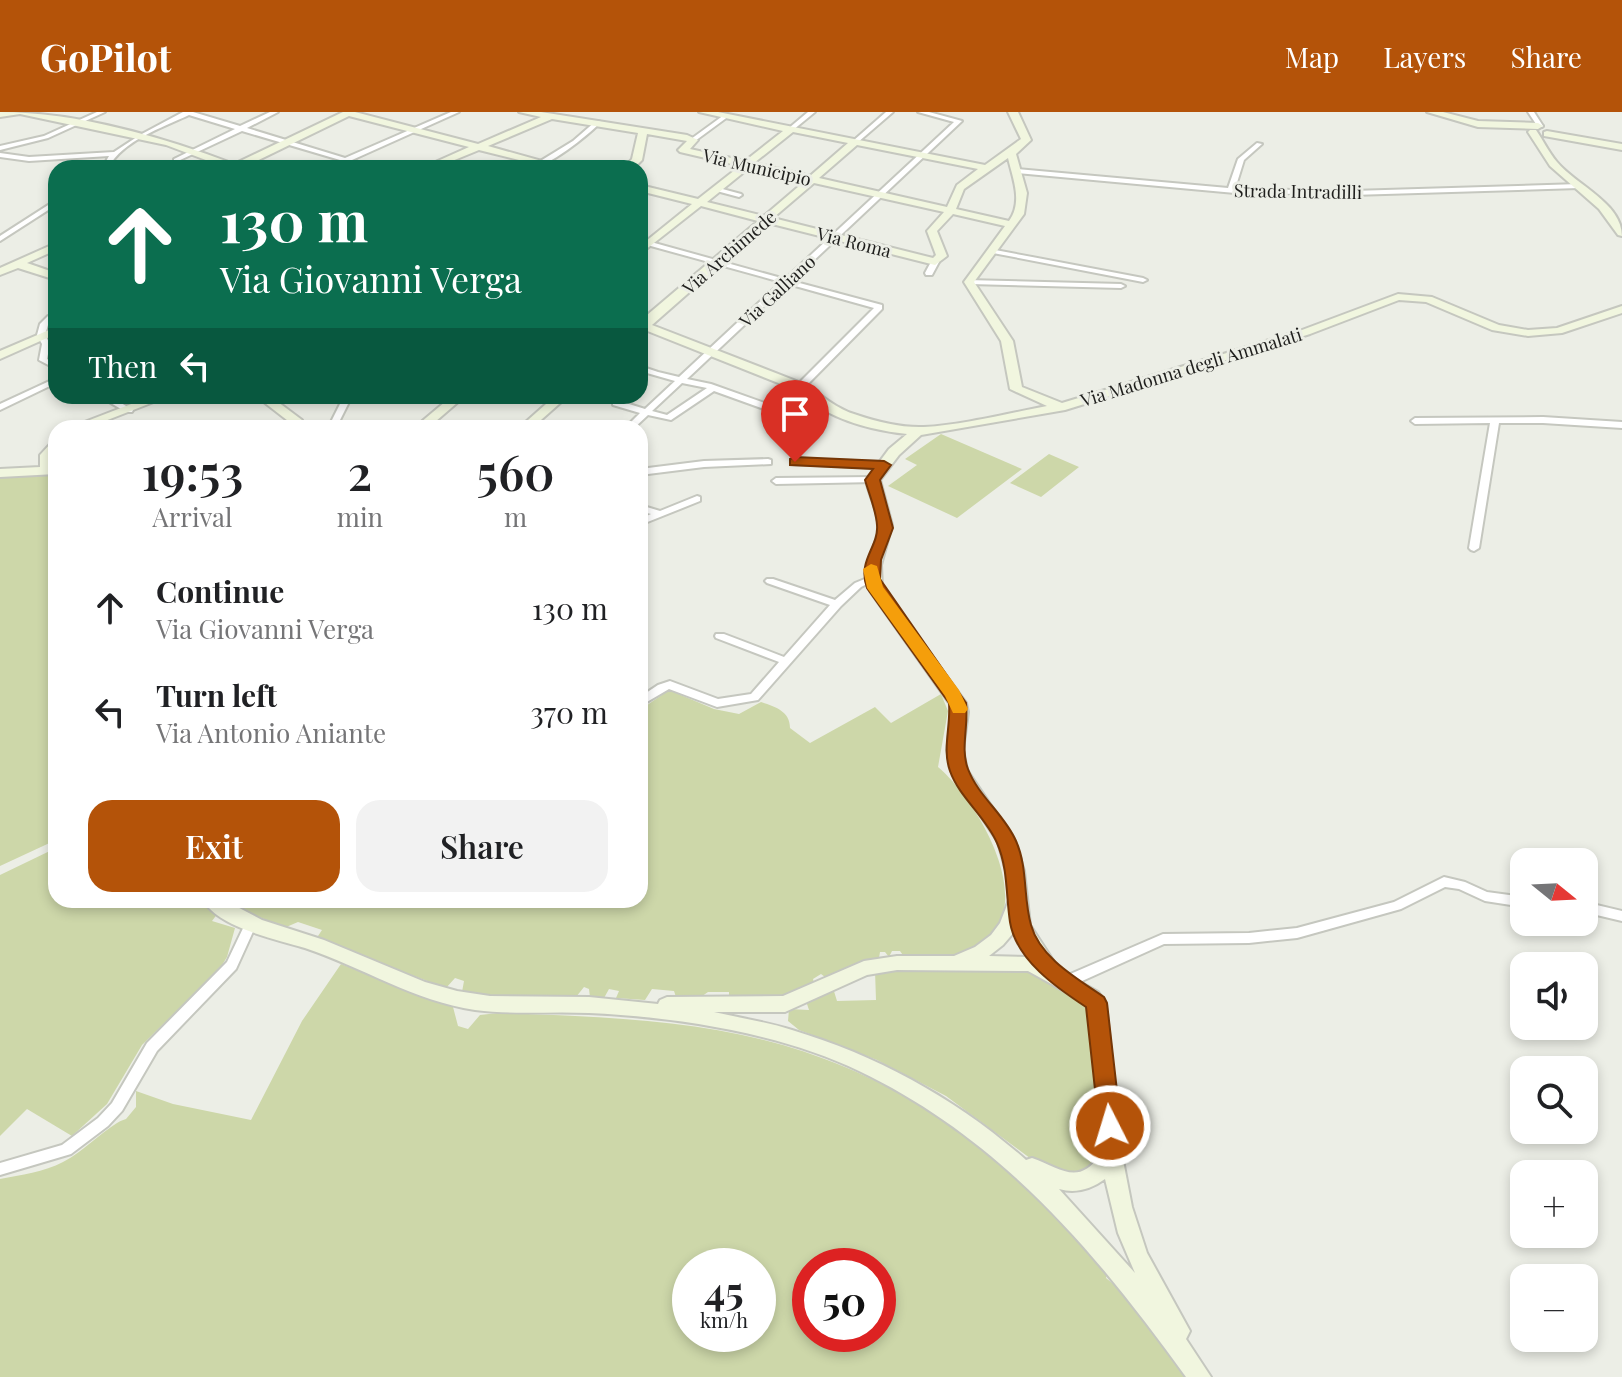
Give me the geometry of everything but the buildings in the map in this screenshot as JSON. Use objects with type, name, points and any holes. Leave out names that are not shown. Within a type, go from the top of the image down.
[{"type":"street","points":[[1,113],[20,112],[142,137],[214,160]]},
{"type":"street","points":[[0,148],[46,137],[102,112]]},
{"type":"street","points":[[107,160],[188,112],[344,160],[456,112]]},
{"type":"street","points":[[176,160],[275,112]]},
{"type":"street","name":"Via Municipio","points":[[524,112],[558,114],[693,140]]},
{"type":"street","points":[[704,112],[986,168]]},
{"type":"street","points":[[648,241],[812,112]]},
{"type":"street","name":"Via Archimede","points":[[648,320],[890,112]]},
{"type":"street","name":"Via Galliano","points":[[638,420],[959,121],[921,112]]},
{"type":"street","points":[[1013,112],[1026,140]]},
{"type":"street","points":[[1432,112],[1463,122],[1540,131],[1622,147]]},
{"type":"street","points":[[1531,112],[1553,164],[1603,207],[1622,233]]},
{"type":"street","points":[[250,160],[347,114],[520,160]]},
{"type":"street","points":[[444,160],[558,114]]},
{"type":"street","points":[[693,140],[726,116]]},
{"type":"street","points":[[544,160],[579,139],[598,122]]},
{"type":"street","points":[[637,160],[643,132]]},
{"type":"street","name":"Via Municipio","points":[[693,140],[683,150],[1013,225]]},
{"type":"street","points":[[929,273],[932,261],[942,256],[932,231],[950,210],[960,187],[1026,140]]},
{"type":"street","points":[[969,282],[1013,225],[1021,204],[1017,171],[1011,153],[1026,140]]},
{"type":"street","points":[[1231,190],[1241,159],[1259,144]]},
{"type":"street","points":[[0,157],[21,159],[115,154]]},
{"type":"street","points":[[114,160],[115,154]]},
{"type":"street","name":"Strada Intradilli","points":[[1017,171],[1231,190],[1352,193],[1579,186]]},
{"type":"street","points":[[715,189],[739,195]]},
{"type":"street","name":"Via Roma","points":[[648,190],[932,261]]},
{"type":"street","points":[[0,239],[48,207]]},
{"type":"street","points":[[648,246],[879,307],[800,387]]},
{"type":"street","points":[[2,269],[48,250]]},
{"type":"street","points":[[993,251],[1143,280]]},
{"type":"street","points":[[18,264],[48,274]]},
{"type":"street","points":[[969,282],[1121,286]]},
{"type":"street","name":"Via Madonna degli Ammalati","points":[[969,282],[1007,341],[1016,389],[1061,407],[1306,332],[1366,308],[1400,302],[1457,311],[1496,328],[1528,333],[1558,331],[1622,311]]},
{"type":"street","points":[[0,355],[48,329]]},
{"type":"street","points":[[648,329],[800,387],[817,401],[852,418],[903,430],[978,423],[1061,407]]},
{"type":"street","points":[[41,335],[46,344],[43,360],[48,363]]},
{"type":"street","points":[[648,371],[713,388],[772,409],[817,401]]},
{"type":"street","points":[[0,407],[48,384]]},
{"type":"street","points":[[619,404],[668,418],[713,388]]},
{"type":"street","points":[[118,404],[129,410]]},
{"type":"street","points":[[99,420],[144,404]]},
{"type":"street","points":[[273,404],[294,420]]},
{"type":"street","points":[[430,420],[448,404]]},
{"type":"street","points":[[534,420],[553,404]]},
{"type":"street","points":[[1474,548],[1495,420]]},
{"type":"street","points":[[1415,421],[1495,420],[1622,425]]},
{"type":"street","points":[[889,459],[903,430]]},
{"type":"street","points":[[873,480],[889,459],[918,431]]},
{"type":"street","points":[[795,462],[889,459]]},
{"type":"street","points":[[648,471],[704,464],[768,462]]},
{"type":"street","points":[[0,473],[48,470]]},
{"type":"street","points":[[776,481],[873,480]]},
{"type":"street","points":[[873,480],[885,528],[873,560],[875,588],[958,703],[955,750],[959,771],[1006,841],[1015,871],[1021,926],[1031,946],[1062,980]]},
{"type":"street","points":[[648,519],[697,499]]},
{"type":"street","points":[[648,510],[661,514]]},
{"type":"street","points":[[648,697],[670,685],[717,703],[746,700],[759,692],[837,604],[858,585],[872,579]]},
{"type":"street","points":[[770,581],[837,604]]},
{"type":"street","points":[[720,636],[785,661]]},
{"type":"street","points":[[1062,980],[1163,939],[1249,938],[1297,933],[1397,906],[1444,882],[1461,885],[1485,896],[1510,900]]},
{"type":"street","points":[[949,962],[989,948],[999,940],[1012,918],[1016,895]]},
{"type":"street","points":[[222,908],[250,925],[307,942],[457,999],[519,1005],[785,1004],[879,964],[1031,964],[1097,1003],[1113,1154],[1129,1234],[1148,1276],[1203,1377]]},
{"type":"street","points":[[1598,910],[1622,916]]},
{"type":"street","points":[[0,1169],[66,1150],[103,1122],[117,1107],[152,1047],[232,965],[250,925]]},
{"type":"street","points":[[785,1004],[778,1018],[780,1024],[807,1043]]},
{"type":"street","points":[[589,1005],[712,1019],[807,1043],[906,1085],[962,1117],[1006,1152],[1095,1240],[1155,1312],[1203,1377]]},
{"type":"street","points":[[1006,1152],[1044,1175],[1068,1183],[1090,1179],[1106,1166],[1113,1154]]},
{"type":"green space","points":[[941,434],[1022,469],[957,518],[888,486],[917,465],[905,459]]},
{"type":"green space","points":[[1049,454],[1079,467],[1041,497],[1010,483]]},
{"type":"green space","points":[[48,474],[48,844],[0,866],[0,477]]},
{"type":"green space","points":[[669,690],[714,709],[739,714],[761,702],[781,710],[790,728],[810,743],[875,707],[891,723],[941,694],[948,711],[938,767],[981,820],[1001,867],[1004,912],[995,930],[978,949],[952,956],[905,958],[900,951],[892,951],[889,957],[885,952],[880,952],[879,958],[825,977],[821,974],[813,979],[814,983],[786,998],[729,1000],[729,992],[708,992],[695,1001],[677,1000],[674,991],[652,989],[645,1000],[616,998],[619,991],[609,989],[604,998],[590,997],[589,989],[584,987],[576,997],[462,992],[464,981],[455,978],[446,988],[316,939],[322,930],[298,922],[284,928],[240,908],[648,908],[648,704]]},
{"type":"green space","points":[[48,852],[48,908],[211,908],[218,913],[212,921],[235,928],[227,957],[219,970],[142,1045],[107,1104],[72,1136],[27,1109],[0,1136],[0,875]]},
{"type":"green space","points":[[341,964],[453,1007],[458,1026],[468,1029],[480,1015],[498,1013],[615,1018],[722,1031],[774,1043],[826,1059],[878,1082],[955,1126],[992,1152],[1109,1269],[1106,1278],[1124,1289],[1185,1377],[0,1377],[0,1179],[40,1171],[71,1158],[126,1119],[136,1107],[136,1091],[173,1104],[251,1120],[302,1021]]},
{"type":"green space","points":[[1027,968],[1084,1000],[1092,1012],[1104,1150],[1099,1165],[1072,1176],[1046,1170],[946,1096],[877,1060],[799,1030],[788,1021],[789,1009],[809,1010],[806,1001],[833,988],[837,1001],[876,1000],[875,971]]},
{"type":"slow traffic","points":[[871,569],[875,588],[953,694],[959,709]]},
{"type":"route","points":[[795,462],[884,465],[873,480],[873,490],[885,528],[871,569],[875,588],[958,703],[960,712],[955,750],[959,771],[1006,841],[1015,871],[1021,926],[1031,946],[1057,977],[1097,1003],[1110,1126]]}]
